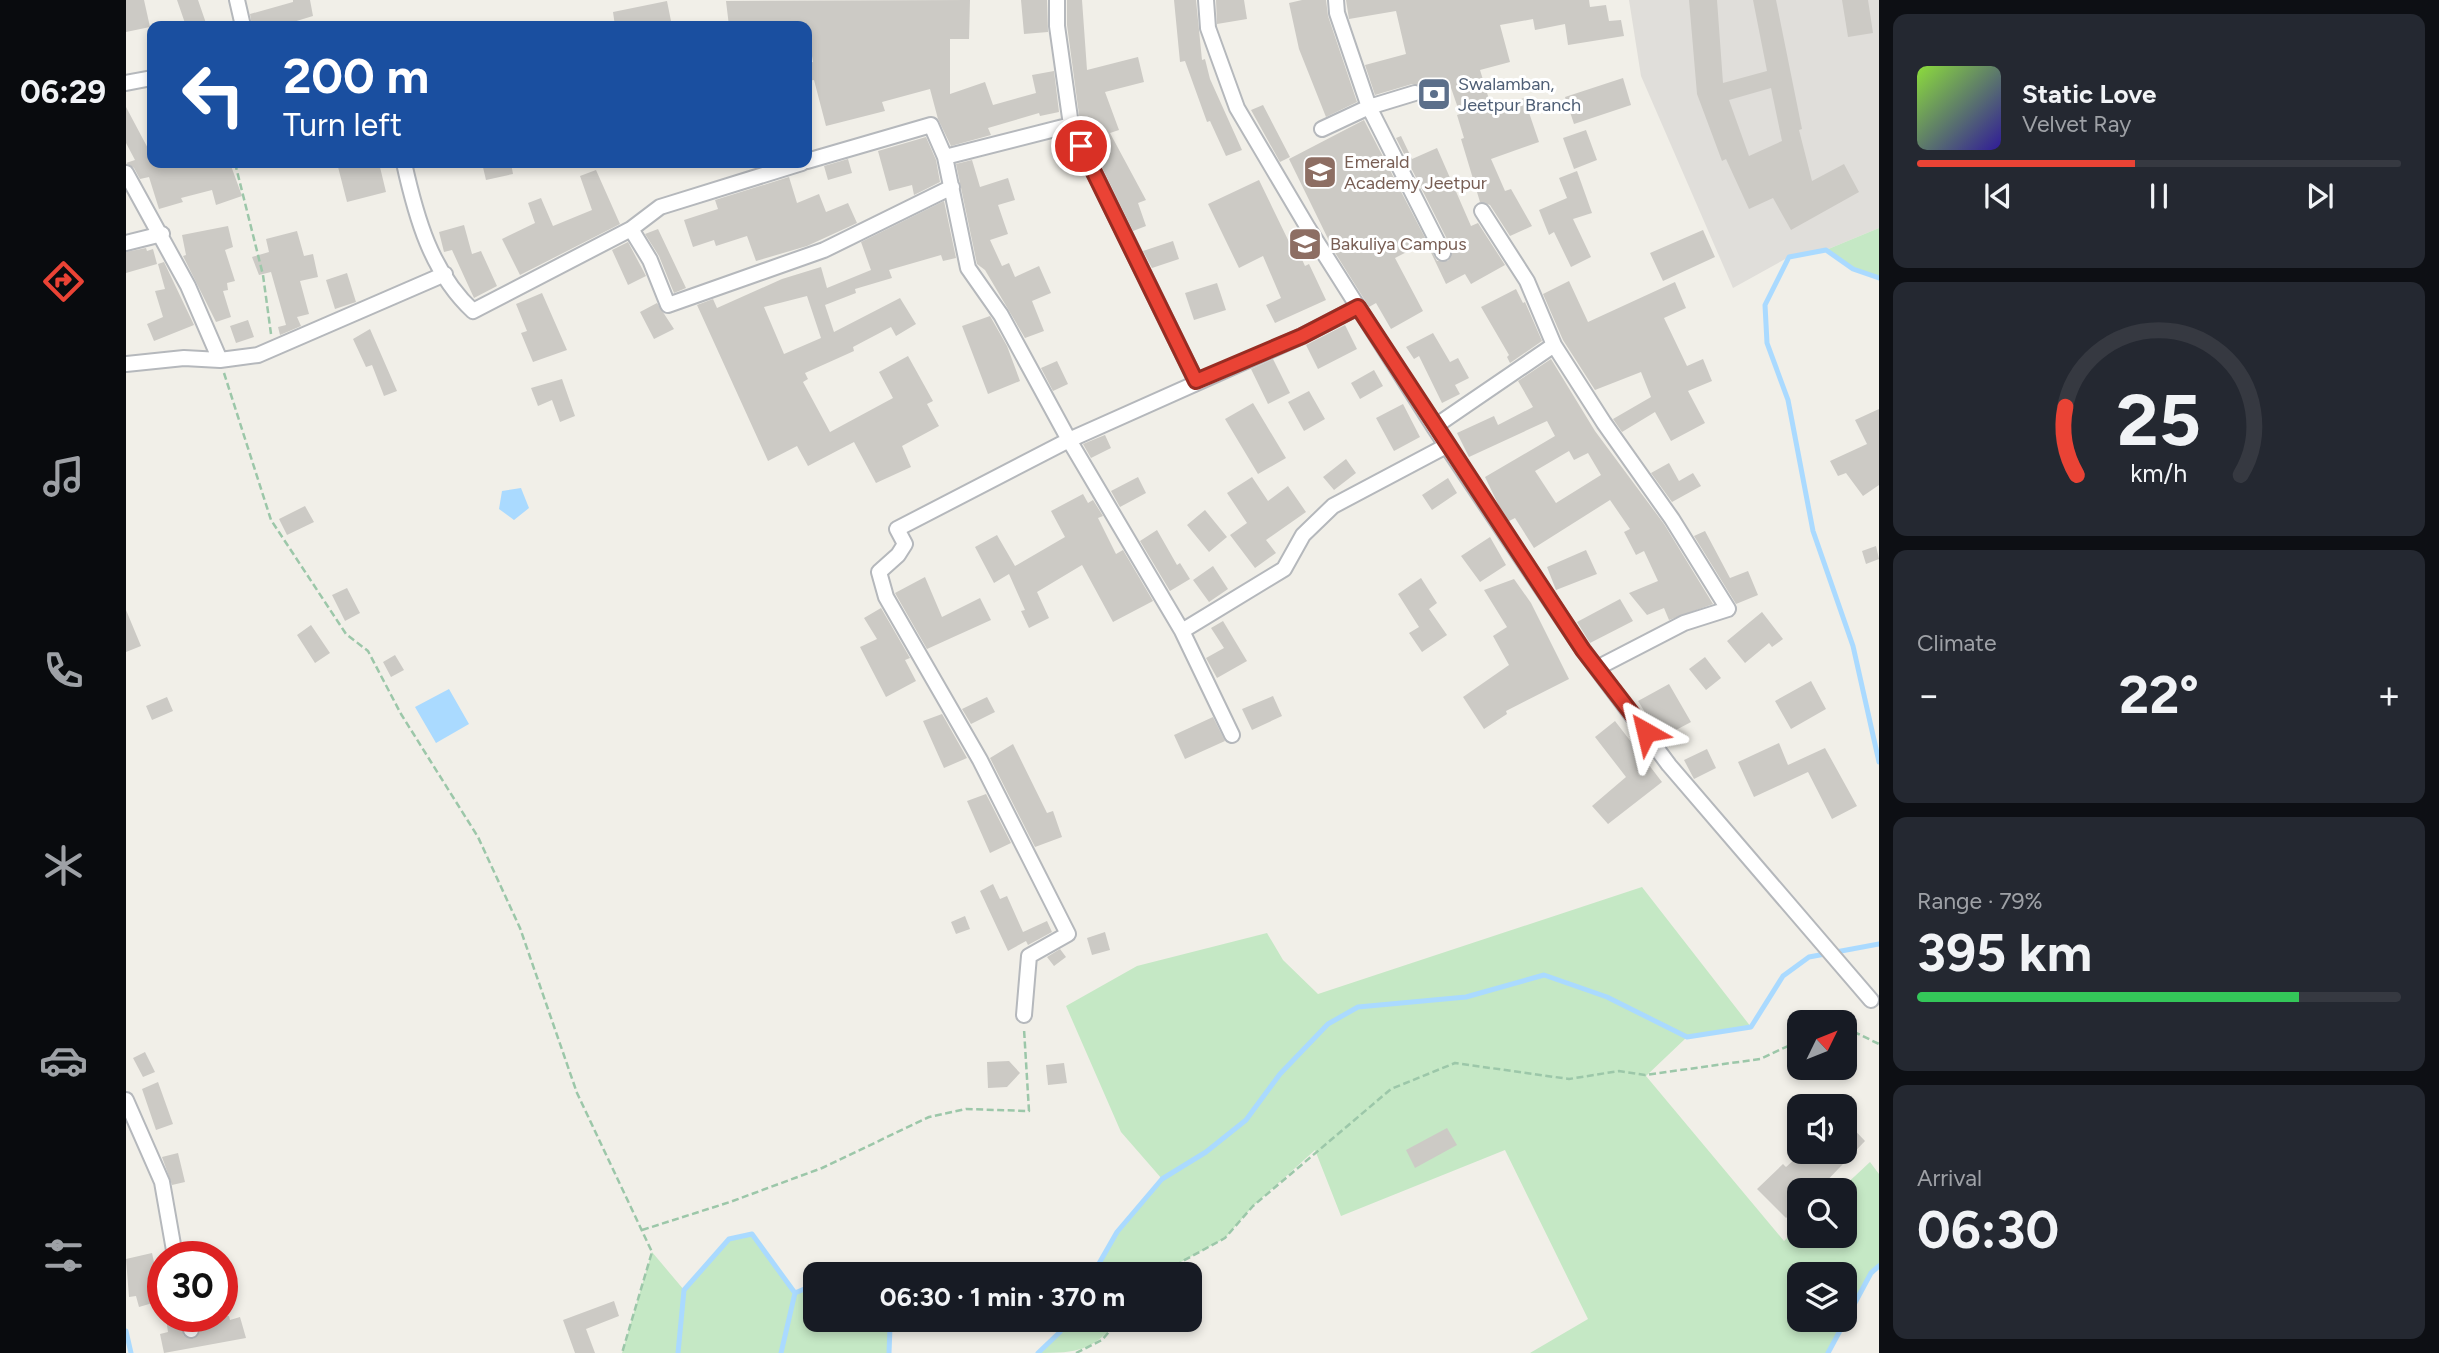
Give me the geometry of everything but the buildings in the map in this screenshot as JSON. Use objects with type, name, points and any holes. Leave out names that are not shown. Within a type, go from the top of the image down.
[{"type":"street","points":[[237,0],[242,21]]},
{"type":"street","points":[[1057,0],[1056,26],[1071,125],[1196,381]]},
{"type":"street","points":[[1206,0],[1208,28],[1237,108],[1434,427],[1597,668],[1669,765],[1871,1000]]},
{"type":"street","points":[[1336,0],[1368,107],[1443,253]]},
{"type":"street","points":[[126,83],[147,79]]},
{"type":"street","points":[[1322,129],[1368,107],[1415,93]]},
{"type":"street","points":[[812,160],[931,125],[945,157],[968,268],[1001,315],[1069,440],[1182,631],[1232,734]]},
{"type":"street","points":[[945,157],[1071,125]]},
{"type":"street","points":[[405,168],[418,224],[454,293],[473,311],[631,229],[660,207],[786,168]]},
{"type":"street","points":[[126,173],[162,234],[208,327],[220,360]]},
{"type":"street","points":[[631,229],[650,260],[668,305],[824,250],[952,187]]},
{"type":"street","points":[[1482,211],[1527,281],[1554,345],[1604,423],[1672,519],[1728,609],[1684,623],[1597,668]]},
{"type":"street","points":[[126,243],[162,234]]},
{"type":"street","points":[[126,364],[184,358],[220,360],[258,355],[445,274]]},
{"type":"street","points":[[1024,1015],[1029,956],[1068,934],[980,760],[886,597],[878,572],[898,555],[905,544],[897,529],[1069,440],[1196,381],[1302,336],[1358,307]]},
{"type":"street","points":[[1434,427],[1554,345]]},
{"type":"street","points":[[1182,631],[1284,569],[1303,535],[1333,506],[1448,445]]},
{"type":"street","points":[[126,1100],[162,1182],[172,1241]]},
{"type":"path","points":[[236,168],[263,275],[274,349]]},
{"type":"path","points":[[220,360],[271,520],[346,634],[368,651],[401,714],[478,838],[520,928],[577,1093],[653,1252],[622,1353]]},
{"type":"path","points":[[642,1230],[730,1202],[822,1168],[929,1116],[966,1109],[1029,1111],[1024,1015]]},
{"type":"path","points":[[1857,1033],[1879,1044]]},
{"type":"path","points":[[1181,1262],[1225,1238],[1252,1206],[1391,1088],[1455,1063],[1569,1079],[1619,1071],[1645,1075],[1760,1059],[1787,1047]]},
{"type":"path","points":[[1076,1353],[1102,1340],[1109,1332]]},
{"type":"shaded area","points":[[1629,0],[1879,0],[1879,228],[1826,250],[1789,257],[1733,288],[1641,76]]},
{"type":"green space","points":[[1879,228],[1879,278],[1853,269],[1826,250]]},
{"type":"green space","points":[[1642,887],[1751,1027],[1687,1037],[1646,1076],[1784,1241],[1787,1238],[1787,1248],[1857,1248],[1857,1178],[1853,1178],[1870,1162],[1879,1174],[1879,1266],[1871,1273],[1857,1299],[1857,1262],[1787,1262],[1787,1332],[1839,1332],[1828,1353],[1530,1353],[1588,1319],[1505,1150],[1341,1216],[1315,1150],[1253,1206],[1225,1238],[1181,1262],[1100,1262],[1117,1232],[1162,1179],[1121,1132],[1066,1006],[1137,966],[1267,933],[1283,960],[1318,994]]},
{"type":"green space","points":[[752,1234],[795,1293],[803,1289],[803,1332],[890,1332],[889,1353],[622,1353],[652,1252],[684,1290],[729,1239]]},
{"type":"green space","points":[[1060,1332],[1107,1332],[1092,1344],[1074,1351],[1038,1353]]},
{"type":"water","points":[[521,488],[529,508],[514,520],[499,509],[502,491]]},
{"type":"water","points":[[449,689],[469,724],[436,743],[415,707]]},
{"type":"waterway","points":[[1879,278],[1853,269],[1826,250],[1789,257],[1765,305],[1767,343],[1788,400],[1813,531],[1853,646],[1879,762]]},
{"type":"waterway","points":[[1100,1262],[1117,1232],[1162,1179],[1206,1152],[1246,1120],[1280,1074],[1328,1024],[1358,1007],[1466,997],[1544,975],[1607,997],[1687,1037],[1751,1027],[1783,976],[1809,957],[1879,944]]},
{"type":"waterway","points":[[678,1353],[684,1290],[729,1239],[752,1234],[795,1293]]},
{"type":"waterway","points":[[1828,1353],[1871,1273],[1879,1266]]},
{"type":"waterway","points":[[781,1353],[795,1293],[803,1290]]},
{"type":"waterway","points":[[126,1331],[131,1353]]},
{"type":"waterway","points":[[889,1353],[890,1332]]},
{"type":"waterway","points":[[1038,1353],[1060,1332]]},
{"type":"place","name":"Swalamban, Jeetpur Branch","points":[[1434,94]]},
{"type":"place","name":"Emerald Academy Jeetpur","points":[[1320,172]]},
{"type":"place","name":"Bakuliya Campus","points":[[1305,244]]},
{"type":"route","points":[[1081,146],[1196,381],[1302,336],[1358,307],[1434,427],[1536,575],[1583,650],[1646,732]]}]
